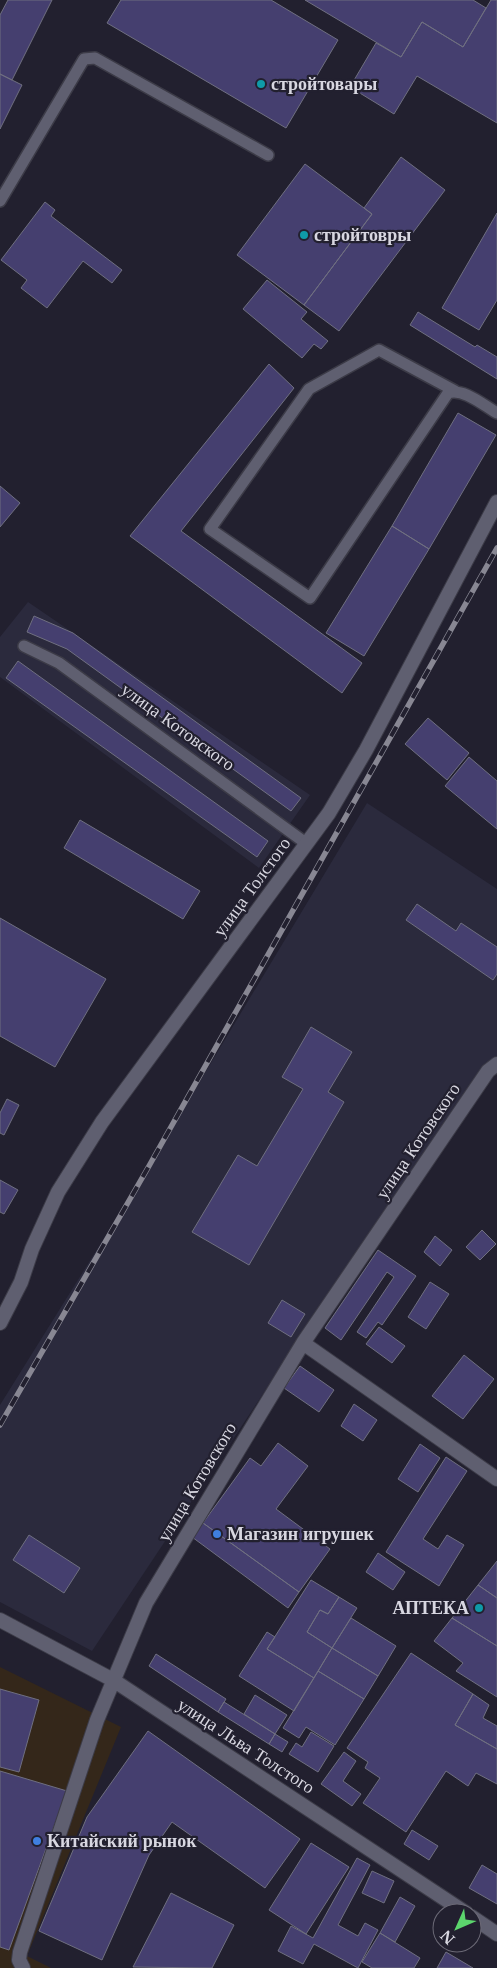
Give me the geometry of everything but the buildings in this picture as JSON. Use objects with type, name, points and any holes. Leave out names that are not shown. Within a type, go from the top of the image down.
[{"type":"street","name":"улица Толстого","points":[[0,1323],[21,1282],[32,1249],[58,1192],[102,1122],[329,813],[366,750],[497,502]]},
{"type":"street","name":"улица Котовского","points":[[22,1966],[19,1960],[20,1952],[96,1720],[146,1603],[303,1343],[488,1071],[497,1064]]},
{"type":"street","points":[[303,1343],[497,1479]]},
{"type":"street","name":"улица Льва Толстого","points":[[0,1620],[113,1680],[451,1903]]},
{"type":"street","points":[[482,1924],[497,1934]]},
{"type":"lane","points":[[0,201],[84,59],[95,58],[268,155]]},
{"type":"lane","points":[[455,391],[448,393],[310,598],[210,528],[308,389],[379,350],[497,413]]},
{"type":"lane","name":"улица Котовского","points":[[24,646],[59,662],[307,844]]},
{"type":"shaded area","points":[[28,602],[310,795],[259,868],[0,677],[0,637]]},
{"type":"shaded area","points":[[367,803],[497,889],[497,1070],[482,1092],[394,1197],[92,1651],[0,1602],[0,1405],[149,1166]]},
{"type":"shaded area","name":"Китайский рынок","points":[[0,1667],[121,1727],[27,1956],[51,1968],[0,1968]]},
{"type":"railway","points":[[0,1425],[149,1166],[497,548]]},
{"type":"place","name":"стройтовары","points":[[261,84]]},
{"type":"place","name":"стройтовры","points":[[304,235]]},
{"type":"place","name":"Магазин игрушек","points":[[217,1534]]},
{"type":"place","name":"АПТЕКА","points":[[479,1608]]},
{"type":"place","name":"Китайский рынок","points":[[37,1841]]}]
